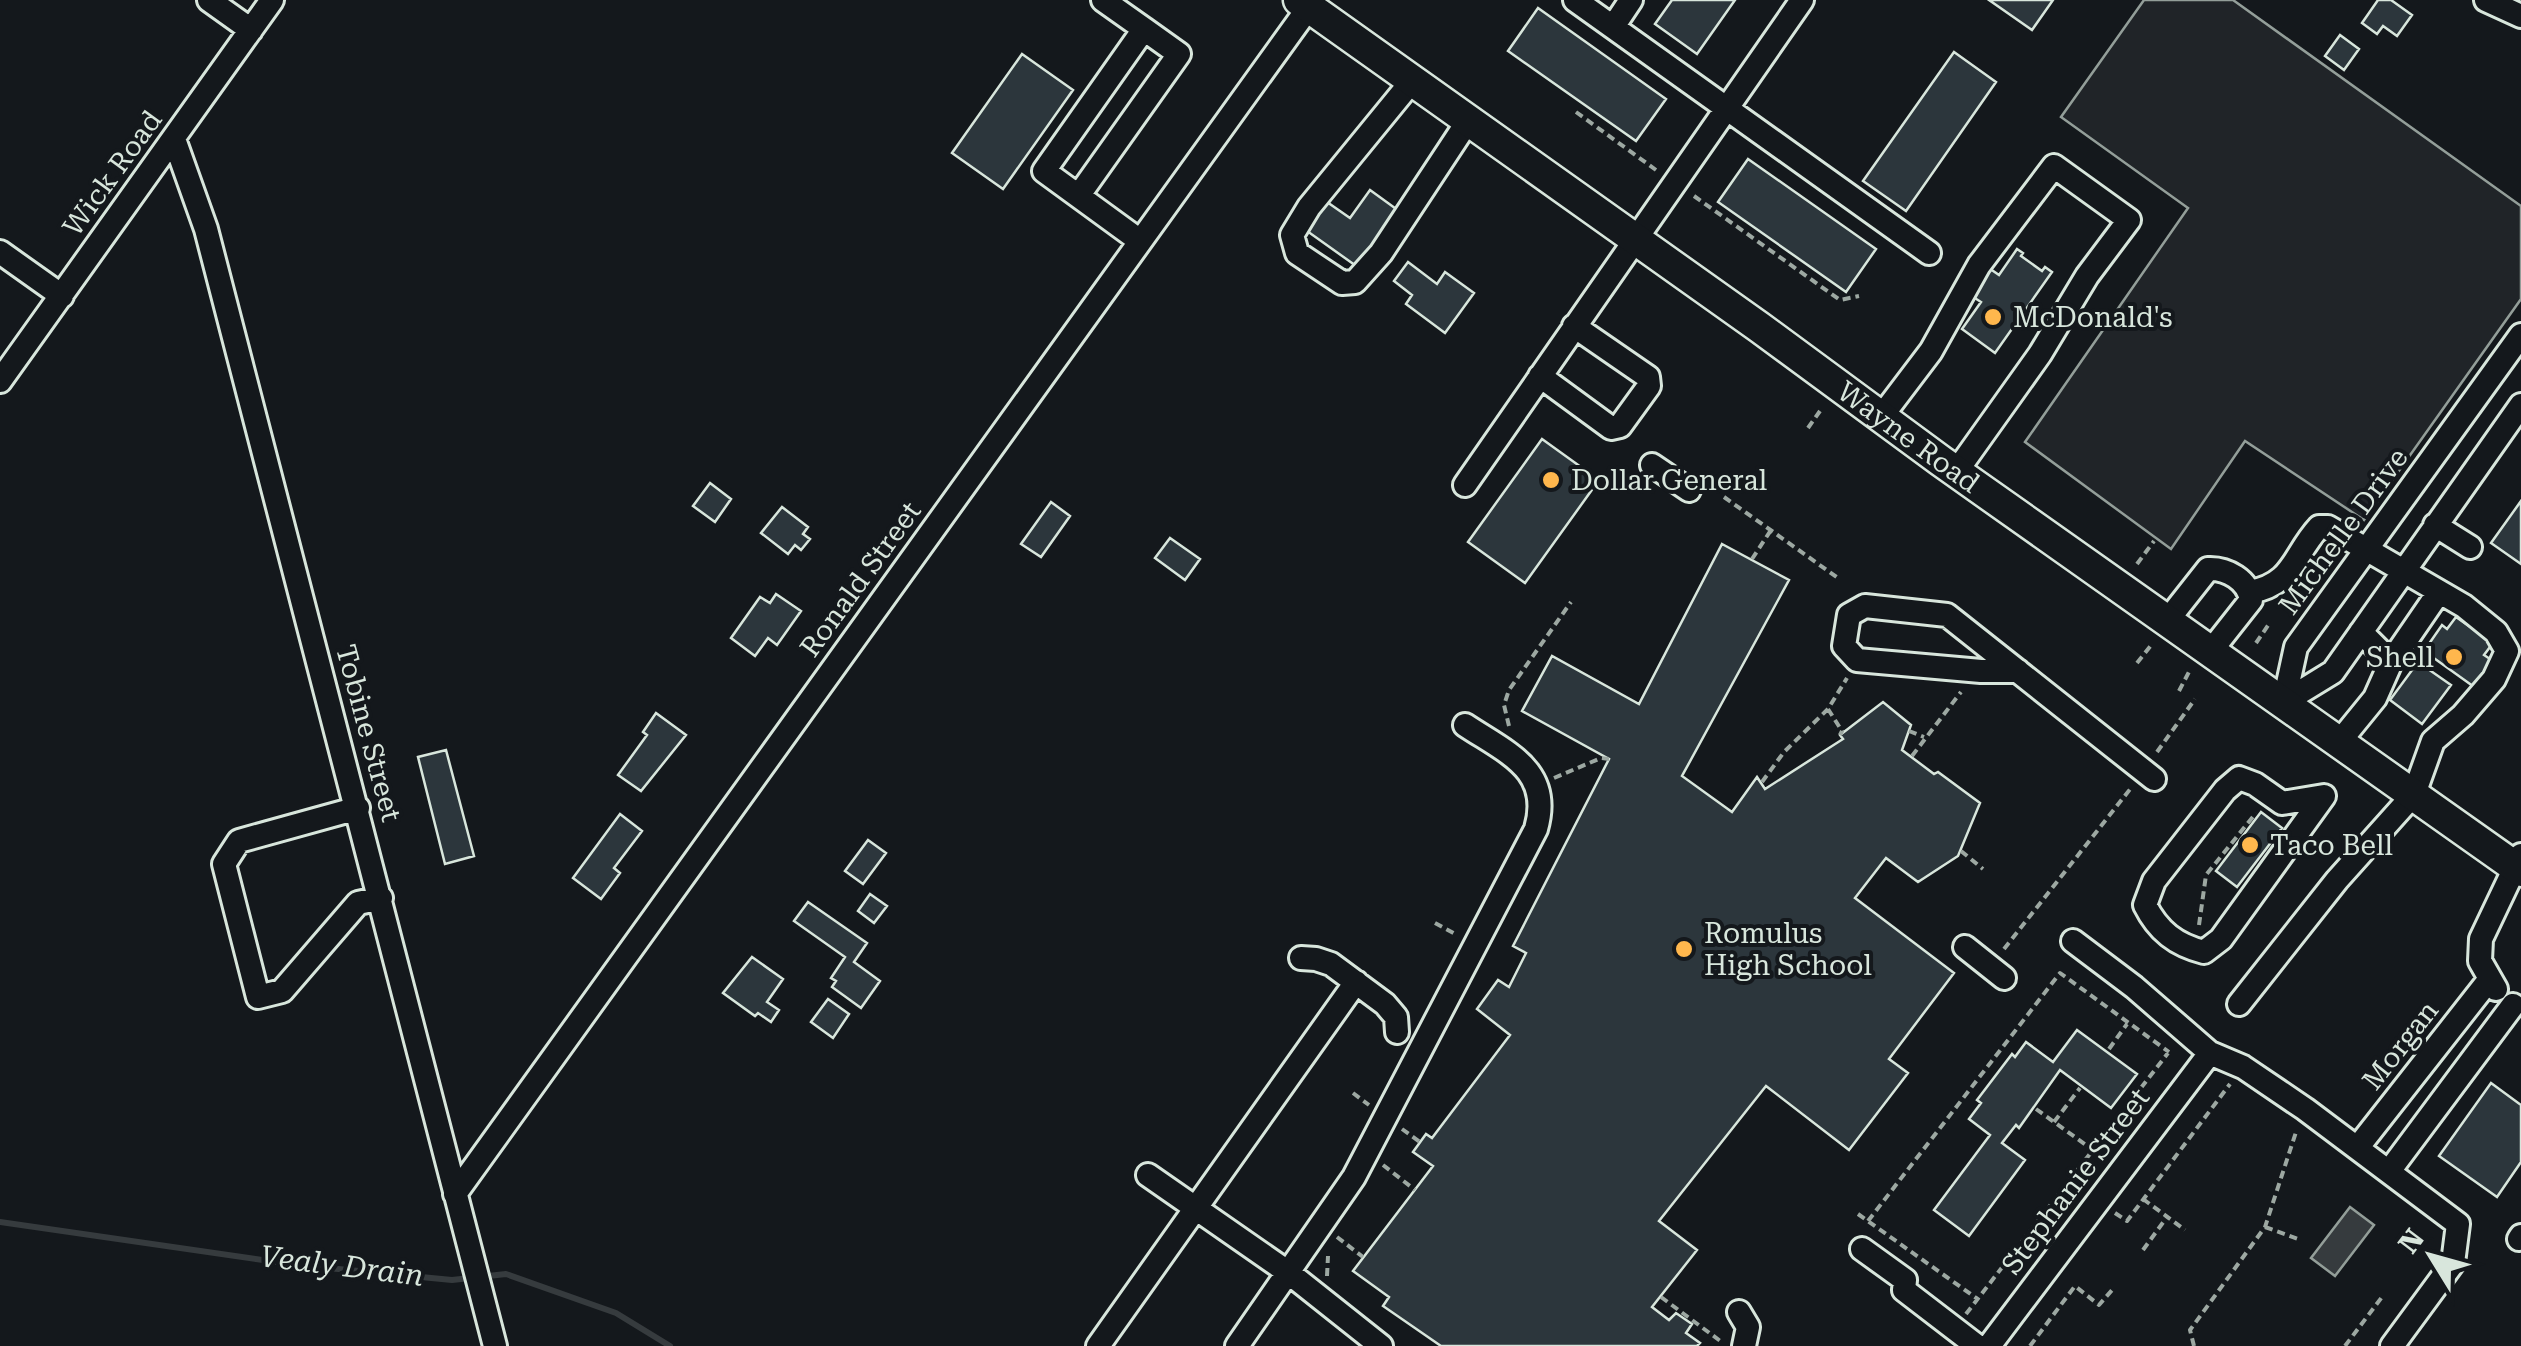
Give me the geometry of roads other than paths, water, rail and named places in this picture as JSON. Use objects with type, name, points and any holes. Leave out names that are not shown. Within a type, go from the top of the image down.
[{"type":"main road","name":"Wayne Road","points":[[1307,2],[1633,240],[1759,326],[1956,472],[2160,632],[2200,660],[2284,702],[2518,864]]},
{"type":"street","points":[[209,0],[251,30]]},
{"type":"street","name":"Wick Road","points":[[0,381],[272,0]]},
{"type":"street","points":[[1078,196],[1179,54],[1103,0]]},
{"type":"street","points":[[1575,0],[1929,253]]},
{"type":"street","points":[[1612,27],[1631,0]]},
{"type":"street","points":[[1465,485],[1802,0]]},
{"type":"street","points":[[2486,0],[2521,16]]},
{"type":"street","name":"Ronald Street","points":[[455,1194],[1307,2]]},
{"type":"street","points":[[1140,240],[1044,171],[1144,30]]},
{"type":"street","points":[[1412,81],[1309,206],[1292,235],[1297,252],[1342,282],[1355,282],[1381,253],[1468,121]]},
{"type":"street","name":"Tobine Street","points":[[174,138],[206,229],[496,1346]]},
{"type":"street","points":[[1881,417],[1931,350],[1978,266],[2054,166],[2129,220],[1956,472]]},
{"type":"street","points":[[0,252],[62,296]]},
{"type":"street","points":[[1540,376],[1611,428],[1620,426],[1648,386],[1648,377],[1574,326]]},
{"type":"street","name":"Michelle Drive","points":[[2284,702],[2296,647],[2521,335]]},
{"type":"street","points":[[2284,702],[2334,672],[2521,405]]},
{"type":"street","points":[[1652,465],[1689,490]]},
{"type":"street","points":[[2436,526],[2470,547]]},
{"type":"street","points":[[2240,1004],[2327,892],[2414,794],[2433,740],[2474,703],[2494,678],[2507,651],[2496,632],[2464,606],[2367,551],[2338,530],[2319,527],[2281,581],[2250,592]]},
{"type":"street","points":[[2160,632],[2208,569],[2220,569],[2235,577],[2250,592],[2251,600],[2200,660]]},
{"type":"street","points":[[2340,741],[2374,698],[2391,662],[2439,592]]},
{"type":"street","points":[[2018,671],[1857,660],[1844,646],[1849,615],[1866,606],[1947,615],[2153,768]]},
{"type":"street","points":[[2361,632],[2391,662]]},
{"type":"street","points":[[1237,1346],[1354,1177],[1536,830],[1541,812],[1539,789],[1530,770],[1465,725]]},
{"type":"street","points":[[2239,778],[2284,802],[2324,796],[2296,838],[2220,940],[2204,952],[2184,947],[2155,926],[2145,905],[2154,881],[2224,790],[2239,778]]},
{"type":"street","points":[[2284,802],[2296,838]]},
{"type":"street","points":[[358,808],[239,841],[228,853],[224,864],[258,998],[282,991],[358,903],[381,898]]},
{"type":"street","points":[[2374,1159],[2517,1008],[2489,980],[2480,961],[2480,939],[2518,864]]},
{"type":"street","points":[[2073,941],[2210,1053],[2243,1067],[2458,1224],[2453,1263],[2392,1346]]},
{"type":"street","points":[[1965,947],[2002,967]]},
{"type":"street","points":[[1300,958],[1316,958],[1330,964],[1386,1004],[1396,1016],[1397,1032]]},
{"type":"street","name":"Morgan","points":[[2374,1159],[2489,980]]},
{"type":"street","points":[[1098,1346],[1356,982]]},
{"type":"street","name":"Stephanie Street","points":[[1989,1346],[2210,1053]]},
{"type":"street","points":[[1148,1175],[1289,1274],[1380,1346]]},
{"type":"street","points":[[1862,1249],[1905,1280],[1904,1290],[1977,1346]]},
{"type":"street","points":[[1739,1312],[1748,1328],[1744,1346]]},
{"type":"waterway","name":"Vealy Drain","points":[[0,1222],[297,1265],[452,1280],[506,1274],[616,1313],[670,1346]]},
{"type":"place","name":"McDonald's","points":[[1993,317]]},
{"type":"place","name":"Dollar General","points":[[1551,480]]},
{"type":"place","name":"Shell","points":[[2454,657]]},
{"type":"place","name":"Taco Bell","points":[[2250,845]]},
{"type":"place","name":"Romulus High School","points":[[1684,949]]}]
